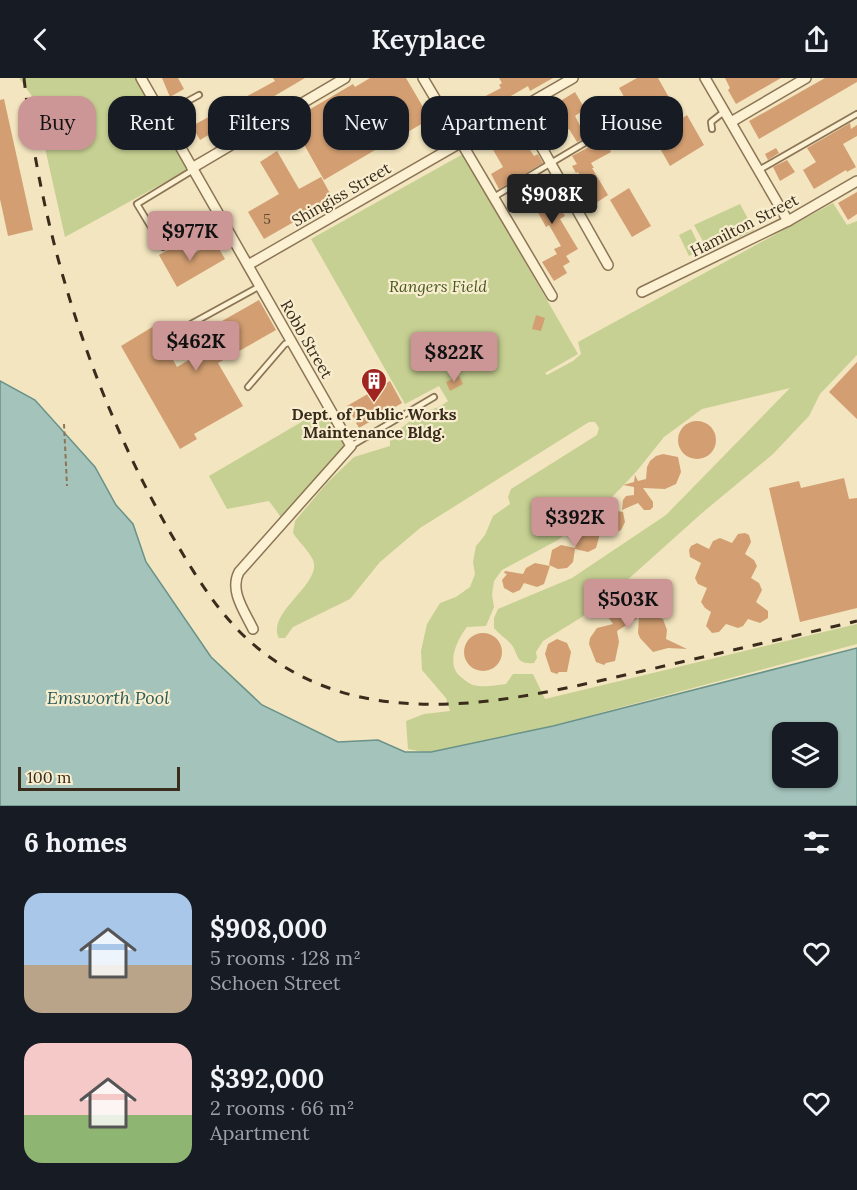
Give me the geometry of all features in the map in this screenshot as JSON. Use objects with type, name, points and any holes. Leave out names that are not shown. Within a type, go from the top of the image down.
[{"type":"street","name":"Robb Street","points":[[141,78],[151,96]]},
{"type":"street","points":[[192,169],[345,78]]},
{"type":"street","points":[[423,78],[434,96]]},
{"type":"street","name":"Shingiss Street","points":[[542,96],[573,78]]},
{"type":"street","points":[[705,78],[788,221]]},
{"type":"street","points":[[731,122],[806,78]]},
{"type":"street","name":"Robb Street","points":[[181,150],[351,446]]},
{"type":"street","name":"Shingiss Street","points":[[248,266],[448,150]]},
{"type":"street","points":[[467,150],[552,297]]},
{"type":"street","points":[[542,150],[608,265]]},
{"type":"street","name":"Hamilton Street","points":[[642,292],[788,221],[857,181]]},
{"type":"street","points":[[253,629],[237,597],[236,578],[351,446]]},
{"type":"lane","points":[[196,97],[200,95]]},
{"type":"lane","points":[[712,129],[713,119],[725,111]]},
{"type":"lane","points":[[759,170],[857,114]]},
{"type":"lane","points":[[494,197],[580,146]]},
{"type":"lane","points":[[163,247],[137,204],[192,169]]},
{"type":"lane","points":[[180,330],[260,286]]},
{"type":"lane","points":[[248,387],[285,344],[291,342]]},
{"type":"lane","points":[[351,446],[434,397]]},
{"type":"path","points":[[64,424],[67,486]]},
{"type":"green space","points":[[19,78],[140,78],[150,96],[108,96],[108,150],[181,150],[191,168],[65,237],[45,150],[96,150],[96,96],[32,96]]},
{"type":"green space","name":"Rangers Field","points":[[463,154],[578,354],[545,373],[547,375],[581,354],[578,342],[833,203],[847,225],[857,221],[857,355],[820,394],[809,416],[773,454],[702,513],[615,591],[582,617],[543,641],[536,652],[537,658],[534,663],[523,662],[512,646],[494,628],[494,618],[498,609],[572,578],[666,515],[790,388],[702,409],[664,437],[636,472],[595,515],[556,541],[502,570],[494,581],[492,595],[494,607],[486,626],[467,627],[456,645],[453,659],[456,672],[470,684],[481,686],[506,684],[513,674],[533,674],[545,699],[857,624],[857,644],[461,750],[434,754],[408,749],[406,721],[424,714],[450,711],[446,698],[422,670],[421,651],[427,624],[440,603],[456,597],[470,587],[475,574],[473,562],[476,546],[485,535],[493,516],[510,504],[508,497],[511,489],[597,435],[599,428],[595,422],[589,422],[420,528],[380,562],[350,599],[293,627],[285,638],[279,638],[277,628],[280,619],[310,579],[314,569],[313,560],[293,533],[295,521],[327,483],[354,457],[390,446],[390,438],[405,425],[448,401],[439,386],[405,404],[311,239]]},
{"type":"green space","points":[[740,204],[754,230],[709,252],[694,225]]},
{"type":"green space","points":[[691,229],[701,250],[689,256],[679,235]]},
{"type":"green space","points":[[327,407],[349,446],[283,520],[269,501],[227,509],[209,476]]},
{"type":"water","name":"Emsworth Pool","points":[[0,381],[35,400],[95,467],[116,505],[133,524],[146,562],[211,657],[262,705],[338,742],[378,740],[405,752],[431,752],[553,726],[857,648],[857,806],[0,806]]},
{"type":"building","points":[[162,78],[178,78],[184,89],[170,96]]},
{"type":"building","points":[[273,78],[305,78],[275,96],[247,96],[275,81]]},
{"type":"building","points":[[370,78],[406,78],[421,104],[421,124],[409,131],[409,96],[333,96],[353,84],[355,87]]},
{"type":"building","points":[[499,78],[553,78],[530,91],[528,86],[511,96],[486,96],[501,88],[499,85],[502,83]]},
{"type":"building","points":[[637,78],[658,78],[668,96],[624,96],[619,88]]},
{"type":"building","points":[[725,78],[781,78],[736,104],[728,90],[730,88]]},
{"type":"building","points":[[825,78],[857,78],[857,82],[759,139],[749,121]]},
{"type":"building","points":[[575,92],[580,100],[580,112],[575,116],[580,126],[580,140],[577,142],[568,130],[568,96]]},
{"type":"building","points":[[4,99],[33,230],[8,236],[0,199],[0,100]]},
{"type":"building","points":[[323,102],[323,150],[375,150],[324,180],[307,150],[311,150],[311,109]]},
{"type":"building","points":[[687,115],[704,145],[670,166],[661,150],[683,150],[683,118]]},
{"type":"building","points":[[208,117],[208,135],[200,140],[196,133],[196,124]]},
{"type":"building","points":[[850,123],[851,129],[857,125],[857,136],[843,144],[856,167],[847,172],[846,170],[814,189],[803,170],[816,162],[807,148]]},
{"type":"building","points":[[776,148],[779,153],[768,160],[765,154]]},
{"type":"building","points":[[493,150],[530,150],[534,156],[538,154],[543,163],[499,189],[491,174],[503,167]]},
{"type":"building","points":[[583,150],[610,150],[611,152],[591,163],[608,195],[596,203],[572,166],[577,164],[572,156]]},
{"type":"building","points":[[277,151],[299,189],[321,177],[332,197],[321,203],[325,210],[315,215],[313,211],[264,239],[248,212],[279,194],[260,162]]},
{"type":"building","points":[[787,160],[795,172],[780,181],[773,167]]},
{"type":"building","points":[[541,174],[565,216],[560,219],[578,249],[566,256],[570,262],[563,266],[567,273],[554,281],[542,262],[557,254],[554,249],[561,246],[549,225],[546,227],[523,185]]},
{"type":"building","points":[[629,188],[651,226],[632,237],[610,200]]},
{"type":"building","points":[[857,192],[857,214],[848,220],[838,203]]},
{"type":"building","points":[[181,242],[189,256],[215,242],[225,259],[177,287],[159,255]]},
{"type":"building","points":[[259,300],[276,330],[218,363],[243,406],[194,434],[197,439],[180,449],[121,346],[154,326],[177,367],[194,357],[185,342]]},
{"type":"building","points":[[536,315],[545,318],[541,331],[532,329]]},
{"type":"building","points":[[857,362],[857,419],[829,392]]},
{"type":"building","points":[[459,376],[463,384],[450,391],[446,382]]},
{"type":"building","name":"Dept. of Public Works Maintenance Bldg.","points":[[390,381],[402,403],[359,428],[347,406]]},
{"type":"building","points":[[697,421],[710,427],[716,440],[710,453],[697,459],[684,453],[678,440],[684,427]]},
{"type":"building","points":[[663,454],[678,457],[681,472],[676,484],[665,489],[643,488],[653,502],[650,510],[644,510],[638,503],[622,510],[626,496],[634,495],[634,487],[623,485],[634,482],[635,475],[638,481],[646,479],[650,461]]},
{"type":"building","points":[[844,478],[849,499],[857,498],[857,608],[800,622],[769,488],[799,481],[801,488]]},
{"type":"building","points":[[612,510],[623,512],[625,522],[621,530],[614,534],[600,529],[603,514]]},
{"type":"building","points":[[587,528],[601,530],[596,548],[588,552],[575,549],[573,562],[567,568],[558,569],[549,565],[552,550],[561,545],[575,548],[575,536]]},
{"type":"building","points":[[738,534],[749,535],[751,542],[745,554],[754,560],[757,566],[751,578],[759,583],[762,590],[756,602],[768,611],[768,618],[760,623],[748,619],[743,626],[738,628],[726,624],[719,632],[712,633],[706,626],[711,612],[701,602],[707,588],[698,584],[695,578],[701,563],[690,557],[689,550],[697,543],[709,549],[713,541],[720,538],[732,543]]},
{"type":"building","points":[[535,563],[550,566],[544,584],[537,587],[524,583],[520,590],[513,593],[504,588],[502,580],[507,574],[504,573],[505,571],[523,574],[526,568]]},
{"type":"building","points":[[627,590],[645,617],[652,615],[663,619],[667,630],[666,639],[687,649],[668,648],[653,652],[638,633],[639,617],[617,631],[619,642],[615,661],[604,665],[596,662],[589,644],[590,638],[597,628],[613,624],[601,607]]},
{"type":"building","points":[[483,633],[497,638],[502,652],[497,666],[483,671],[469,666],[464,652],[469,638]]},
{"type":"building","points":[[557,639],[567,643],[571,652],[567,672],[557,674],[551,672],[545,654],[548,644]]},
{"type":"railway","points":[[24,78],[32,137],[57,255],[74,314],[117,427],[171,534],[204,588],[233,625],[279,663],[317,683],[358,697],[402,703],[462,703],[524,696],[584,684],[857,621]]},
{"type":"place","name":"Dept. of Public Works Maintenance Bldg.","points":[[374,404]]}]
